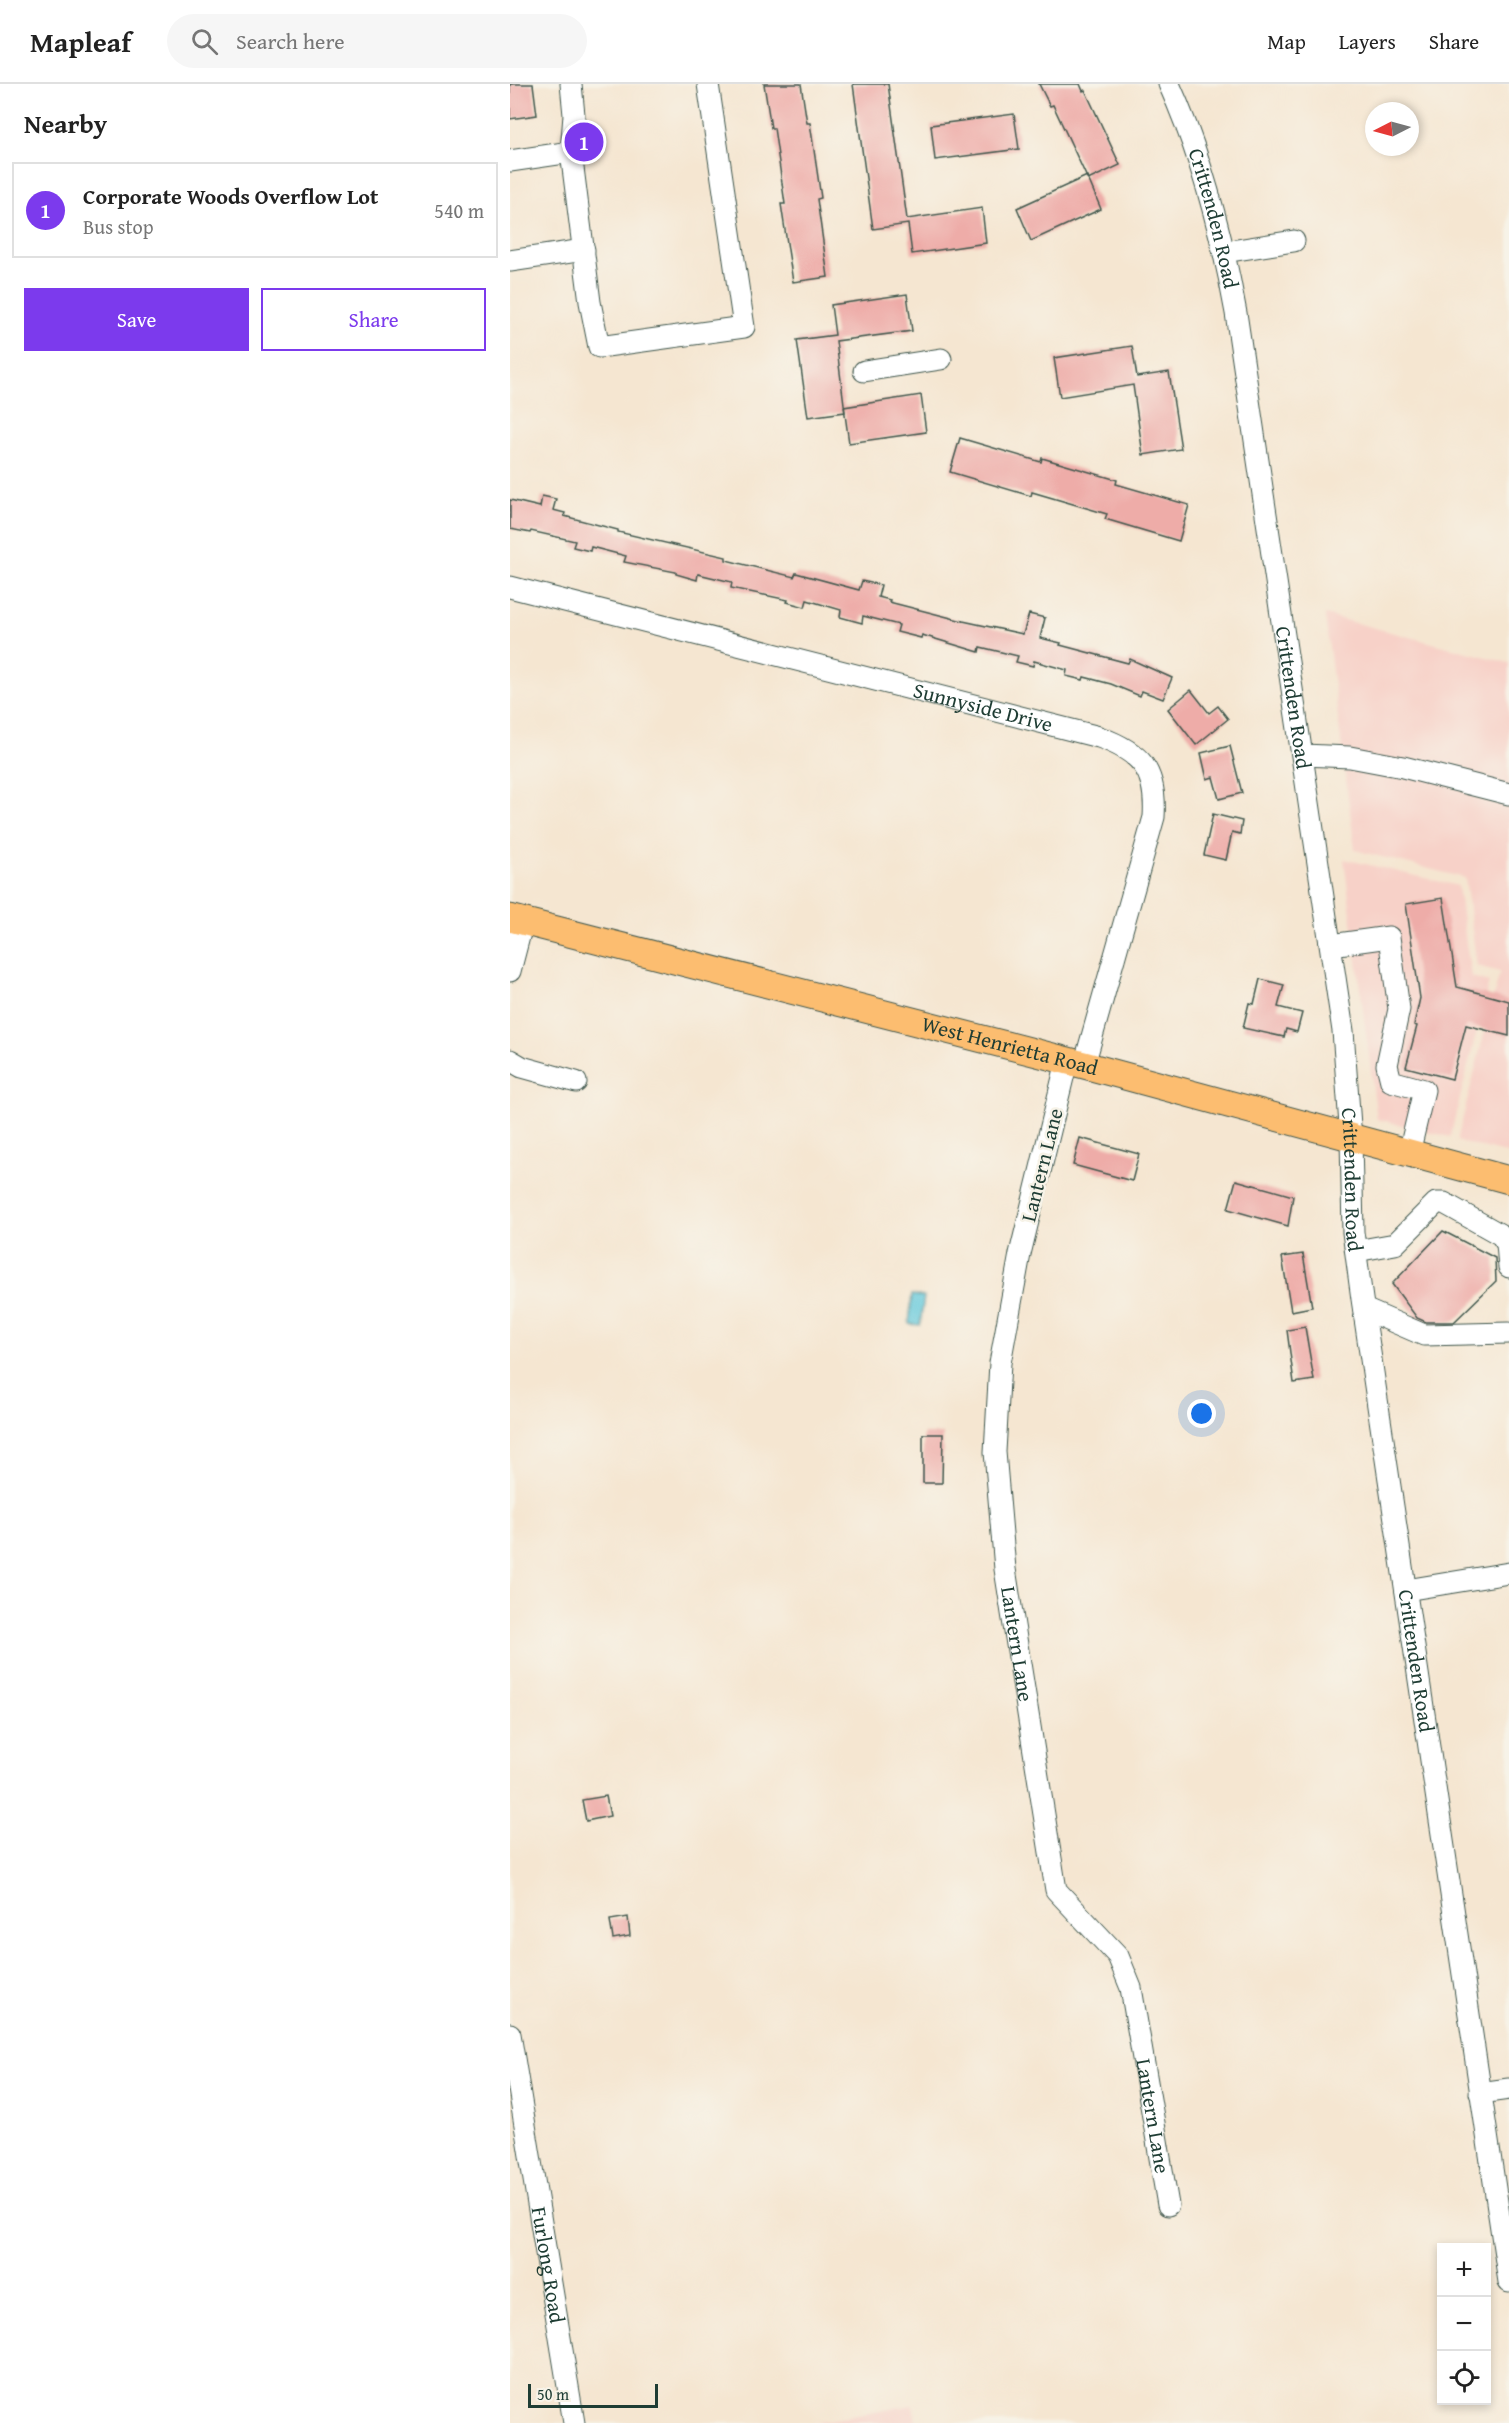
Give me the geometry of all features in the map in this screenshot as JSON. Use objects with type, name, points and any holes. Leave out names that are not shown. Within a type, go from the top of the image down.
[{"type":"main road","name":"West Henrietta Road","points":[[516,919],[1076,1063],[1509,1180]]},
{"type":"street","points":[[571,84],[574,115],[571,152],[590,302],[599,347],[744,327],[708,84]]},
{"type":"street","name":"Crittenden Road","points":[[1169,84],[1206,182],[1224,252],[1236,313],[1343,1031],[1351,1138],[1353,1232],[1509,2282]]},
{"type":"street","points":[[510,162],[571,152]]},
{"type":"street","points":[[1224,252],[1294,241]]},
{"type":"street","points":[[510,261],[584,250]]},
{"type":"street","points":[[864,371],[941,359]]},
{"type":"street","name":"Sunnyside Drive","points":[[510,587],[1099,737],[1131,751],[1140,759],[1151,780],[1154,791],[1154,817],[1076,1063]]},
{"type":"street","points":[[1303,755],[1350,757],[1403,767],[1509,794]]},
{"type":"street","points":[[510,971],[516,919]]},
{"type":"street","points":[[1331,945],[1389,937],[1399,1009],[1387,1065],[1391,1081],[1424,1090],[1409,1154]]},
{"type":"street","points":[[510,1060],[522,1067],[576,1082]]},
{"type":"street","name":"Lantern Lane","points":[[1076,1063],[1020,1254],[1000,1363],[995,1452],[1005,1569],[1056,1890],[1118,1956],[1131,1988],[1168,2205]]},
{"type":"street","points":[[1356,1251],[1395,1244],[1436,1203],[1444,1203],[1501,1235],[1507,1244],[1509,1267]]},
{"type":"street","points":[[1364,1310],[1424,1335],[1509,1333]]},
{"type":"street","points":[[1406,1590],[1509,1574]]},
{"type":"street","name":"Furlong Road","points":[[510,2034],[574,2423]]},
{"type":"street","points":[[1480,2093],[1509,2090]]},
{"type":"shaded area","points":[[1325,615],[1509,663],[1509,1154],[1457,1141],[1500,972],[1477,966],[1465,878],[1355,850]]},
{"type":"shaded area","points":[[1344,859],[1458,886],[1471,977],[1489,982],[1450,1137],[1377,1119]]},
{"type":"shaded area","points":[[913,2405],[916,2423],[814,2423]]},
{"type":"water","points":[[912,1295],[924,1297],[920,1325],[909,1324]]},
{"type":"building","points":[[510,84],[533,84],[537,115],[510,119]]},
{"type":"building","points":[[764,84],[801,84],[807,123],[810,123],[821,198],[817,199],[828,277],[793,282],[781,204],[785,204],[774,128],[771,128]]},
{"type":"building","points":[[853,84],[888,84],[907,219],[982,208],[986,243],[912,254],[908,224],[873,229]]},
{"type":"building","points":[[1039,84],[1080,84],[1083,91],[1085,90],[1120,165],[1088,180],[1053,105],[1050,106]]},
{"type":"building","points":[[1014,114],[1019,149],[935,160],[931,125]]},
{"type":"building","points":[[1087,176],[1101,209],[1031,241],[1017,208]]},
{"type":"building","points":[[907,294],[912,331],[836,341],[845,412],[808,417],[797,340],[835,335],[831,305]]},
{"type":"building","points":[[1132,346],[1137,377],[1169,372],[1181,449],[1143,455],[1133,385],[1060,397],[1054,358]]},
{"type":"building","points":[[921,395],[926,432],[849,443],[844,407]]},
{"type":"building","points":[[960,438],[1041,462],[1042,458],[1117,480],[1116,484],[1189,505],[1179,541],[1105,519],[1107,514],[1032,492],[1031,496],[950,472]]},
{"type":"building","points":[[542,496],[556,499],[553,510],[565,513],[564,516],[618,530],[618,532],[726,557],[726,560],[794,577],[796,573],[859,590],[862,581],[881,585],[878,597],[890,600],[889,602],[963,621],[1023,634],[1029,614],[1045,618],[1040,638],[1128,663],[1130,659],[1172,678],[1163,699],[1142,691],[1140,696],[1111,684],[1084,677],[1083,680],[1066,676],[1067,670],[1034,661],[1033,666],[1016,662],[1018,656],[980,647],[979,652],[922,635],[921,638],[897,632],[899,625],[863,616],[862,623],[840,617],[841,610],[807,600],[805,607],[787,602],[788,600],[731,588],[732,582],[698,574],[697,580],[676,574],[676,572],[624,562],[626,556],[591,547],[590,551],[573,547],[575,541],[531,531],[530,533],[510,529],[510,500],[540,507]]},
{"type":"building","points":[[1191,690],[1209,713],[1218,706],[1228,719],[1196,745],[1168,709]]},
{"type":"building","points":[[1230,746],[1242,793],[1219,799],[1213,777],[1207,779],[1201,753]]},
{"type":"building","points":[[1213,814],[1242,821],[1240,834],[1232,832],[1226,860],[1204,855]]},
{"type":"building","points":[[1443,898],[1457,987],[1509,1001],[1509,1036],[1466,1025],[1452,1079],[1406,1067],[1417,1026],[1414,1025],[1420,998],[1406,904]]},
{"type":"building","points":[[1260,979],[1284,985],[1278,1007],[1302,1013],[1297,1032],[1286,1029],[1284,1037],[1243,1028],[1249,1003],[1254,1004]]},
{"type":"building","points":[[1080,1138],[1139,1154],[1132,1181],[1073,1165]]},
{"type":"building","points":[[1236,1180],[1293,1196],[1288,1226],[1228,1209]]},
{"type":"building","points":[[1443,1231],[1495,1258],[1496,1281],[1454,1322],[1426,1322],[1417,1318],[1392,1284]]},
{"type":"building","points":[[1303,1254],[1312,1307],[1291,1311],[1282,1257]]},
{"type":"building","points":[[1305,1327],[1314,1380],[1294,1383],[1287,1330]]},
{"type":"building","points":[[923,1434],[943,1434],[942,1483],[923,1483]]},
{"type":"building","points":[[606,1796],[610,1816],[586,1821],[582,1800]]},
{"type":"building","points":[[628,1917],[630,1936],[613,1939],[610,1920]]},
{"type":"place","name":"Corporate Woods Overflow Lot","points":[[584,142]]}]
